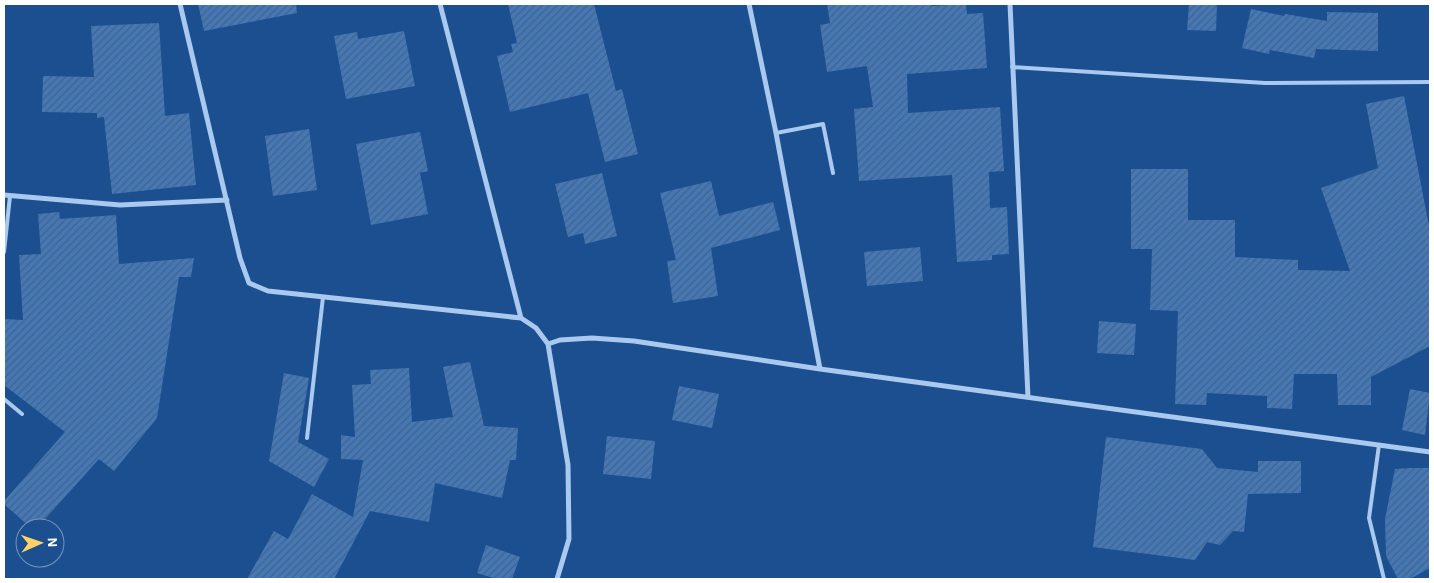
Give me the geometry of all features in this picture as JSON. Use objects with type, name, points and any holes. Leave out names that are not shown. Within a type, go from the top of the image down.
[{"type":"street","points":[[180,4],[240,258],[249,283],[268,291],[521,318],[536,328],[548,344],[568,465],[569,539],[557,579]]},
{"type":"street","points":[[440,4],[521,318]]},
{"type":"street","points":[[749,4],[776,133],[820,369]]},
{"type":"street","points":[[1010,4],[1028,397]]},
{"type":"street","points":[[4,195],[120,205],[227,200]]},
{"type":"street","points":[[548,344],[560,340],[592,338],[634,341],[820,369],[1430,452]]},
{"type":"lane","points":[[1012,67],[1266,83],[1430,82]]},
{"type":"lane","points":[[776,133],[823,124],[832,172]]},
{"type":"lane","points":[[4,252],[10,196]]},
{"type":"lane","points":[[307,438],[324,297]]},
{"type":"lane","points":[[4,399],[22,414]]},
{"type":"lane","points":[[1379,445],[1369,518],[1384,579]]},
{"type":"building","points":[[198,4],[296,4],[297,13],[204,31]]},
{"type":"building","points":[[508,4],[594,4],[616,91],[622,89],[638,154],[605,162],[588,93],[510,112],[497,56],[513,52],[511,44],[517,43]]},
{"type":"building","points":[[827,4],[931,4],[931,6],[966,4],[967,14],[983,13],[987,68],[907,74],[908,113],[1000,107],[1004,171],[989,172],[990,208],[1007,207],[1009,254],[992,255],[992,260],[957,262],[952,175],[859,181],[854,109],[873,107],[867,66],[827,72],[820,25],[830,23]]},
{"type":"building","points":[[1189,4],[1217,4],[1216,31],[1187,30]]},
{"type":"building","points":[[1251,9],[1284,16],[1285,14],[1327,21],[1327,12],[1378,13],[1378,51],[1316,49],[1314,58],[1270,50],[1269,54],[1242,48]]},
{"type":"building","points":[[159,23],[165,116],[189,113],[196,185],[112,194],[104,117],[97,118],[97,113],[42,112],[43,76],[94,77],[91,26]]},
{"type":"building","points":[[404,31],[415,86],[346,99],[334,36],[357,32],[358,39]]},
{"type":"building","points":[[1404,96],[1430,231],[1430,346],[1371,377],[1371,405],[1338,405],[1337,374],[1294,374],[1292,409],[1267,408],[1267,396],[1207,393],[1206,405],[1175,404],[1178,311],[1150,310],[1152,249],[1131,249],[1131,169],[1188,169],[1188,220],[1235,220],[1235,257],[1298,260],[1298,270],[1350,271],[1321,188],[1378,168],[1366,104]]},
{"type":"building","points":[[309,129],[317,190],[273,196],[265,136]]},
{"type":"building","points":[[420,132],[428,171],[420,173],[428,214],[371,225],[356,144]]},
{"type":"building","points":[[602,173],[617,236],[585,244],[583,233],[568,237],[555,184]]},
{"type":"building","points":[[711,181],[719,216],[773,202],[780,230],[711,248],[718,296],[673,303],[667,261],[676,260],[660,193]]},
{"type":"building","points":[[59,212],[60,219],[116,215],[119,264],[194,258],[191,277],[179,277],[157,418],[114,471],[99,459],[46,518],[20,518],[4,504],[4,501],[65,432],[4,385],[4,319],[23,320],[19,255],[41,254],[38,214]]},
{"type":"building","points":[[920,247],[923,281],[867,286],[864,252]]},
{"type":"building","points":[[1099,321],[1136,324],[1134,355],[1097,353]]},
{"type":"building","points":[[470,362],[484,426],[518,428],[516,460],[510,460],[502,498],[435,483],[429,522],[370,511],[334,579],[247,579],[274,531],[288,539],[312,494],[353,517],[363,460],[341,459],[341,435],[355,437],[352,385],[371,384],[370,370],[409,368],[412,422],[453,417],[443,367]]},
{"type":"building","points":[[284,373],[309,378],[298,442],[329,459],[314,487],[269,461]]},
{"type":"building","points":[[679,386],[719,394],[712,428],[672,420]]},
{"type":"building","points":[[1410,389],[1430,393],[1425,435],[1402,430]]},
{"type":"building","points":[[607,436],[655,441],[651,479],[603,474]]},
{"type":"building","points":[[1106,437],[1202,449],[1217,468],[1258,472],[1258,461],[1301,461],[1301,493],[1248,494],[1244,532],[1233,531],[1220,545],[1207,542],[1195,560],[1093,547]]},
{"type":"building","points":[[1430,468],[1430,568],[1410,579],[1398,579],[1386,556],[1385,519],[1395,469]]},
{"type":"building","points":[[486,545],[520,557],[512,579],[497,579],[477,573]]}]
